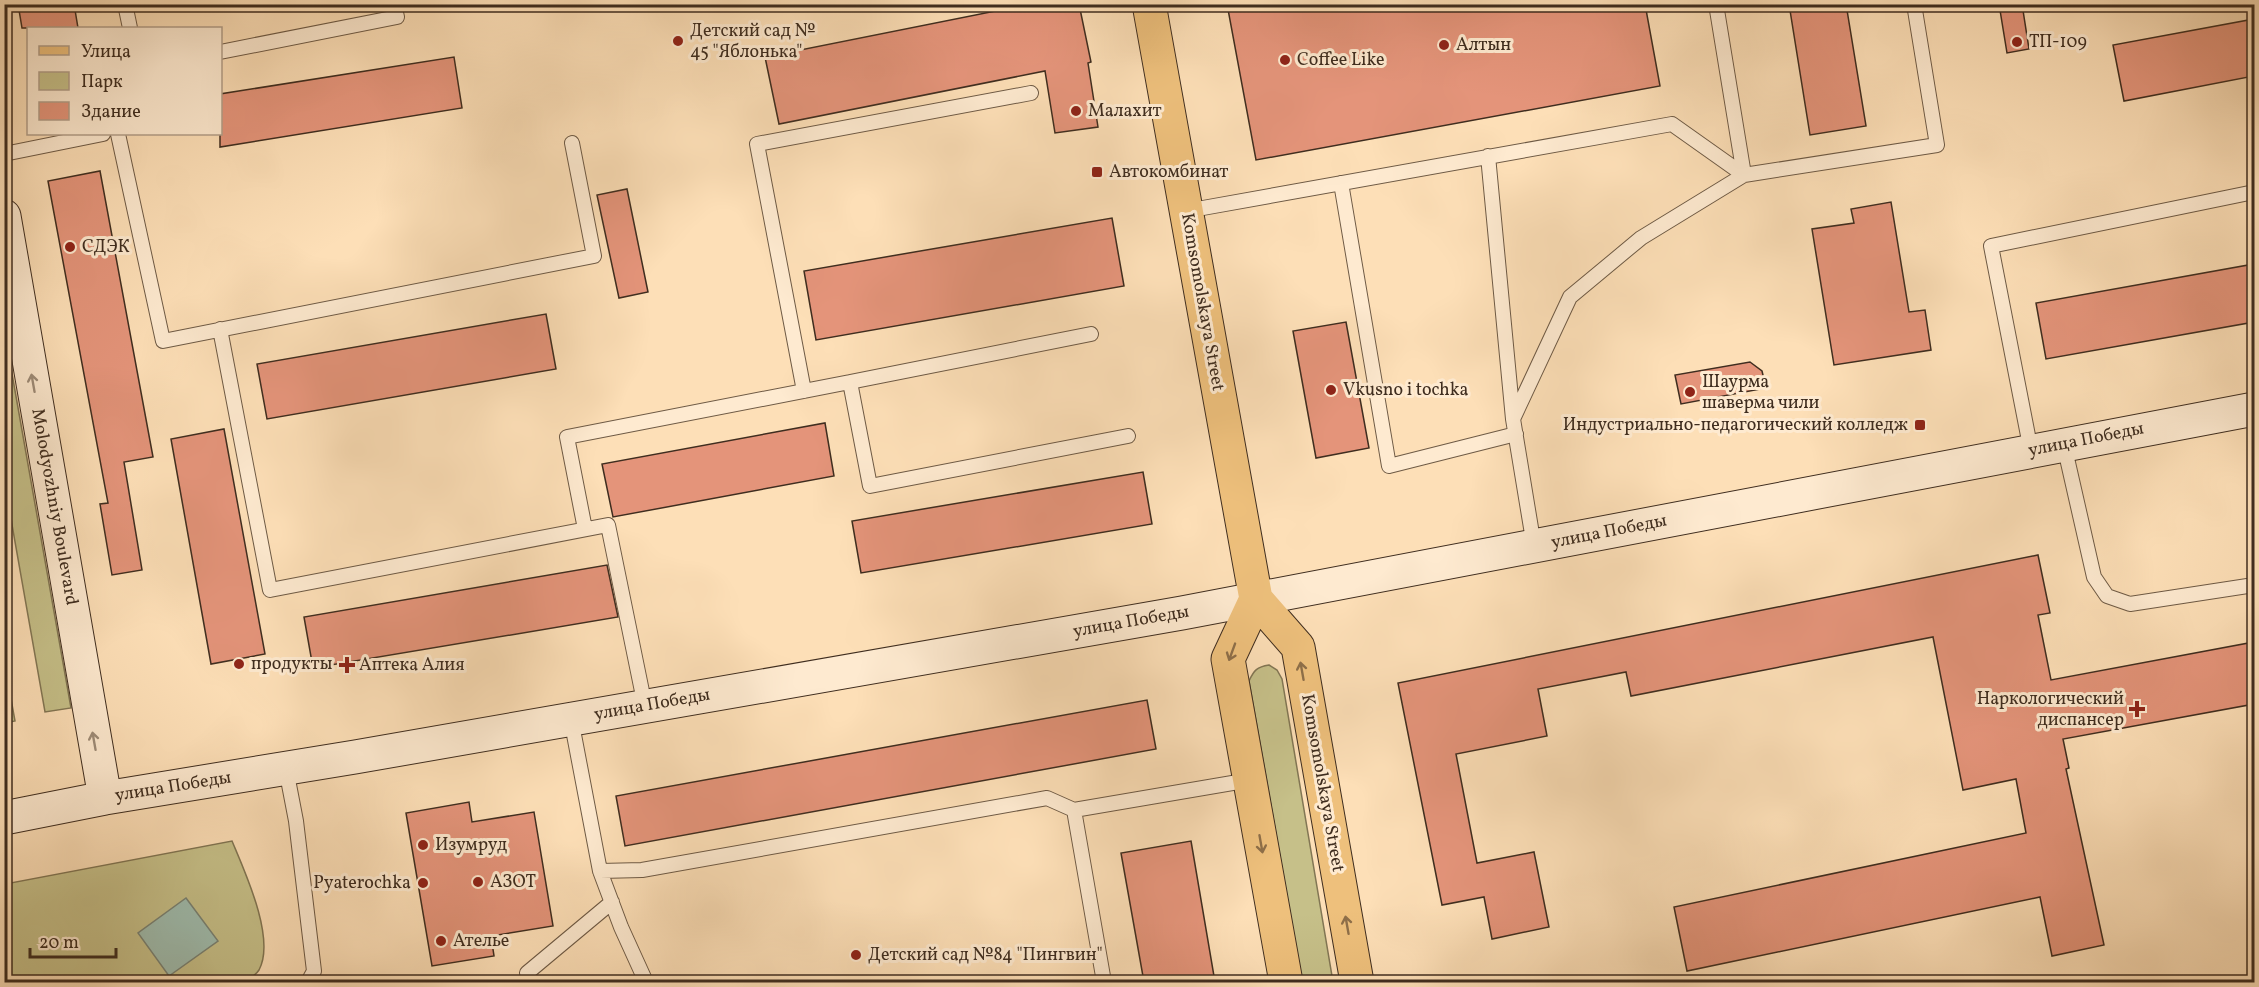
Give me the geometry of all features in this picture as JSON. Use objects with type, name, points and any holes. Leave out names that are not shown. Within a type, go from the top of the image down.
[{"type":"main road","name":"Komsomolskaya Street","points":[[1149,4],[1256,599],[1298,647],[1357,982]]},
{"type":"main road","name":"Molodyozhniy Boulevard","points":[[4,216],[105,798]]},
{"type":"main road","name":"улица Победы","points":[[4,818],[105,798],[286,769],[1256,599],[2254,409]]},
{"type":"main road","points":[[1256,599],[1228,659],[1286,982]]},
{"type":"lane","points":[[125,4],[130,27]]},
{"type":"lane","points":[[222,52],[397,17],[394,4]]},
{"type":"lane","points":[[1716,4],[1744,175]]},
{"type":"lane","points":[[1514,419],[1570,297],[1641,238],[1744,175],[1936,145],[1914,4]]},
{"type":"lane","points":[[804,391],[757,144],[1031,93]]},
{"type":"lane","points":[[1186,211],[1672,124],[1744,175]]},
{"type":"lane","points":[[4,154],[98,135]]},
{"type":"lane","points":[[118,135],[163,341],[594,256],[572,142]]},
{"type":"lane","points":[[1488,156],[1514,419],[1534,546]]},
{"type":"lane","points":[[1341,183],[1389,466],[1516,435]]},
{"type":"lane","points":[[2031,451],[1991,246],[2254,192]]},
{"type":"lane","points":[[220,329],[270,590],[608,525],[645,706]]},
{"type":"lane","points":[[585,529],[567,437],[1091,334]]},
{"type":"lane","points":[[850,382],[870,486],[1128,436]]},
{"type":"lane","points":[[2064,445],[2094,577],[2107,596],[2130,604],[2254,585]]},
{"type":"lane","points":[[571,719],[600,871],[646,982]]},
{"type":"lane","points":[[286,769],[296,821],[314,970],[308,982]]},
{"type":"lane","points":[[600,871],[642,870],[1047,798],[1074,810],[1250,780]]},
{"type":"lane","points":[[1074,810],[1104,982]]},
{"type":"lane","points":[[527,973],[612,902]]},
{"type":"green space","points":[[5,334],[71,708],[45,712],[5,485]]},
{"type":"green space","points":[[1269,665],[1277,670],[1282,679],[1333,982],[1302,982],[1249,681],[1256,670]]},
{"type":"green space","points":[[5,666],[15,721],[4,723]]},
{"type":"green space","points":[[232,841],[257,906],[264,941],[259,970],[245,982],[5,982],[5,884]]},
{"type":"shaded area","points":[[186,898],[218,941],[169,976],[138,933]]},
{"type":"building","points":[[18,4],[74,4],[78,27],[22,28]]},
{"type":"building","points":[[1030,4],[1079,4],[1091,62],[1088,63],[1098,127],[1055,133],[1045,71],[779,124],[765,57]]},
{"type":"building","name":"Алтын","points":[[1227,4],[1645,4],[1660,86],[1256,160]]},
{"type":"building","points":[[1789,4],[1846,4],[1866,126],[1810,135]]},
{"type":"building","points":[[1999,4],[2022,4],[2029,49],[2007,53]]},
{"type":"building","points":[[2254,19],[2254,76],[2124,101],[2113,45]]},
{"type":"building","points":[[454,57],[462,108],[220,147],[222,94]]},
{"type":"building","points":[[100,171],[153,457],[124,462],[142,570],[112,575],[100,504],[108,503],[48,181]]},
{"type":"building","points":[[627,189],[648,292],[619,298],[597,195]]},
{"type":"building","points":[[1891,202],[1909,312],[1925,310],[1931,350],[1834,365],[1812,229],[1854,223],[1851,209]]},
{"type":"building","points":[[1112,218],[1124,286],[816,340],[804,271]]},
{"type":"building","points":[[2254,264],[2254,322],[2046,359],[2036,303]]},
{"type":"building","points":[[546,314],[556,369],[267,419],[257,364]]},
{"type":"building","name":"Vkusno i tochka","points":[[1346,322],[1369,448],[1316,458],[1293,331]]},
{"type":"building","points":[[1750,362],[1762,371],[1766,388],[1681,404],[1675,375]]},
{"type":"building","points":[[825,423],[834,476],[613,517],[602,464]]},
{"type":"building","points":[[224,429],[265,654],[211,664],[171,439]]},
{"type":"building","points":[[1143,472],[1152,524],[861,573],[852,521]]},
{"type":"building","points":[[2038,555],[2050,613],[2038,615],[2051,680],[2254,642],[2254,704],[2063,739],[2069,768],[2066,769],[2104,945],[2052,956],[2040,897],[1687,971],[1674,907],[2026,833],[2016,779],[1963,790],[1933,637],[1631,696],[1626,672],[1538,689],[1547,736],[1456,754],[1477,863],[1534,852],[1549,927],[1492,939],[1484,897],[1442,905],[1398,683]]},
{"type":"building","points":[[607,565],[618,617],[313,668],[304,617]]},
{"type":"building","points":[[1147,700],[1156,749],[625,846],[616,796]]},
{"type":"building","name":"АЗОТ","points":[[469,802],[472,822],[534,812],[553,926],[491,936],[494,956],[432,966],[406,813]]},
{"type":"building","points":[[1191,841],[1215,982],[1144,982],[1121,853]]},
{"type":"place","name":"Детский сад № 45 \"Яблонька\"","points":[[678,41]]},
{"type":"place","name":"ТП-109","points":[[2017,42]]},
{"type":"place","name":"Алтын","points":[[1444,45]]},
{"type":"place","name":"Coffee Like","points":[[1285,60]]},
{"type":"place","name":"Малахит","points":[[1076,111]]},
{"type":"place","name":"Автокомбинат","points":[[1097,172]]},
{"type":"place","name":"СДЭК","points":[[70,247]]},
{"type":"place","name":"Vkusno i tochka","points":[[1331,390]]},
{"type":"place","name":"Шаурма шаверма чили","points":[[1690,392]]},
{"type":"place","name":"Индустриально-педагогический колледж","points":[[1920,425]]},
{"type":"place","name":"продукты","points":[[239,664]]},
{"type":"place","name":"Аптека Алия","points":[[347,665]]},
{"type":"place","name":"Наркологический диспансер","points":[[2137,709]]},
{"type":"place","name":"Изумруд","points":[[423,845]]},
{"type":"place","name":"АЗОТ","points":[[478,882]]},
{"type":"place","name":"Pyaterochka","points":[[423,883]]},
{"type":"place","name":"Ателье","points":[[441,941]]},
{"type":"place","name":"Детский сад №84 \"Пингвин\"","points":[[856,955]]}]
